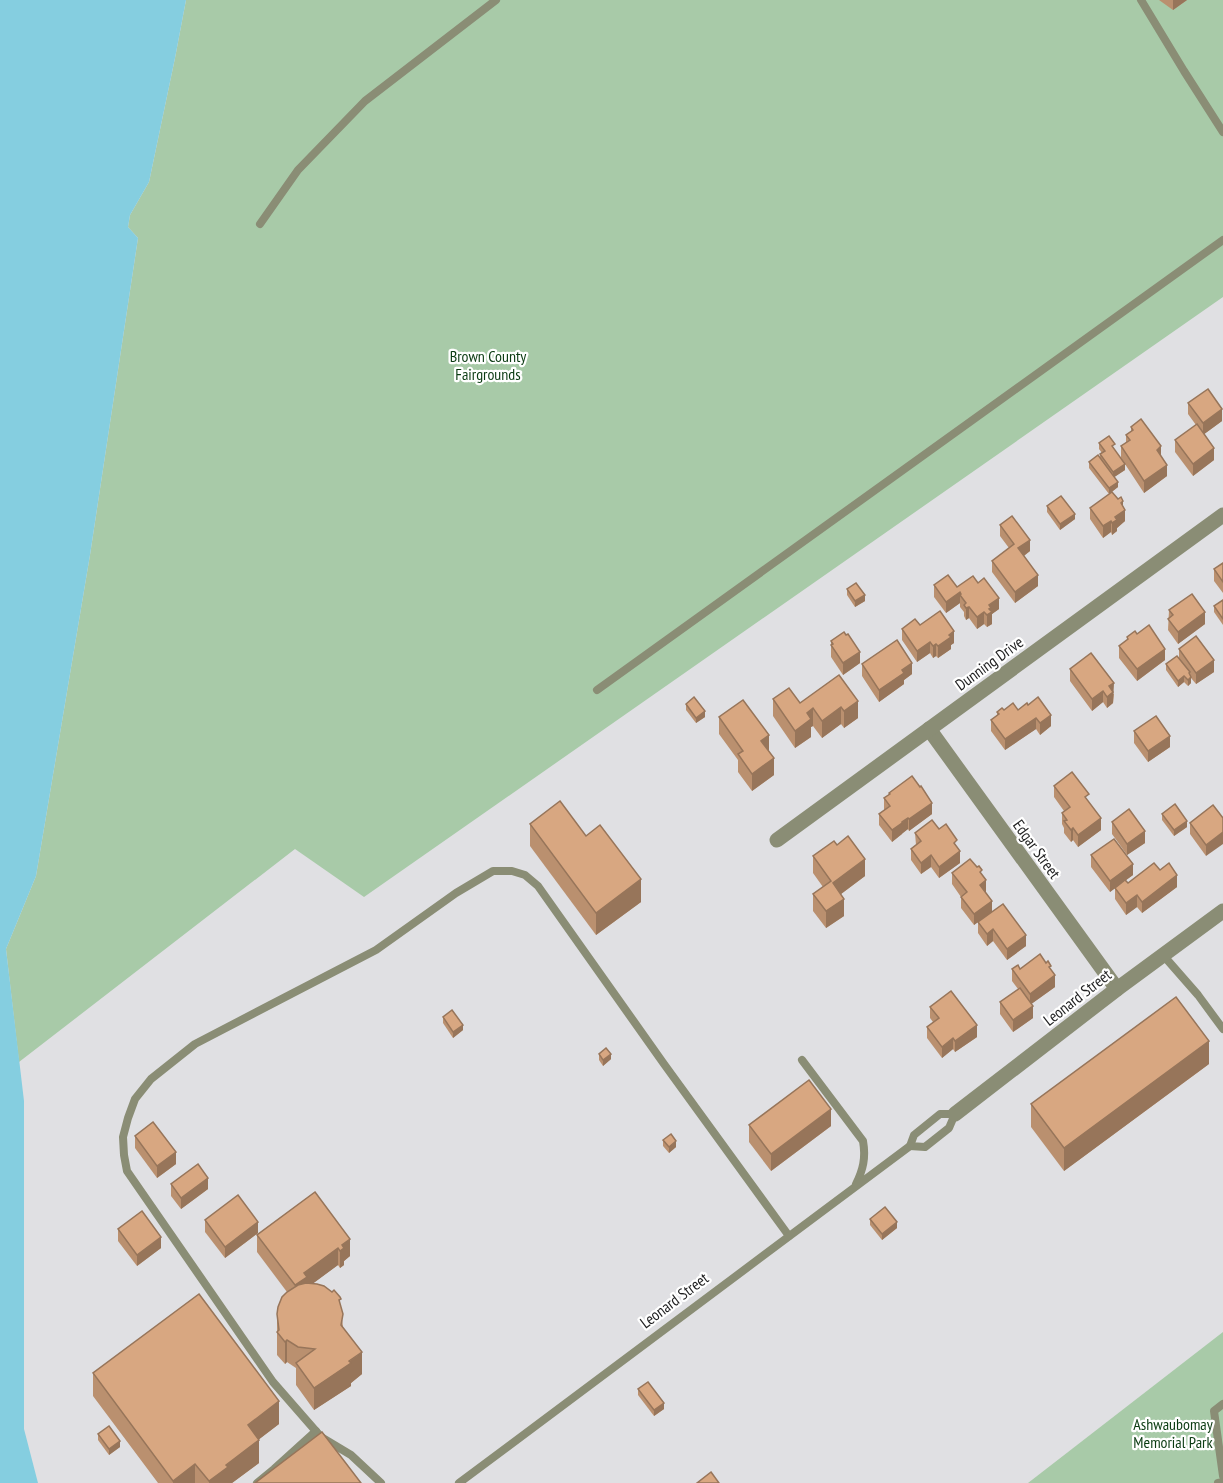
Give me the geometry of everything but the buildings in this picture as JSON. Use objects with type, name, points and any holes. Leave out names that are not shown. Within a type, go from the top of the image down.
[{"type":"street","name":"Dunning Drive","points":[[777,840],[1223,515]]},
{"type":"street","name":"Edgar Street","points":[[929,729],[1116,989]]},
{"type":"street","name":"Leonard Street","points":[[955,1114],[1116,989],[1223,911]]},
{"type":"lane","points":[[260,224],[298,170],[365,101],[496,0]]},
{"type":"lane","points":[[1141,0],[1223,132]]},
{"type":"lane","points":[[597,690],[1223,240]]},
{"type":"lane","points":[[381,1483],[351,1455],[321,1437],[273,1382],[127,1172],[123,1137],[135,1099],[151,1079],[195,1044],[376,950],[456,893],[493,871],[512,871],[525,875],[538,886],[789,1236]]},
{"type":"lane","points":[[1163,955],[1198,995],[1223,1029]]},
{"type":"lane","points":[[802,1060],[863,1142],[864,1161],[855,1188]]},
{"type":"lane","name":"Leonard Street","points":[[459,1483],[910,1146],[914,1135],[940,1114],[955,1114],[949,1128],[925,1147],[910,1146]]},
{"type":"lane","points":[[1223,1404],[1214,1411],[1223,1476]]},
{"type":"lane","points":[[257,1483],[316,1431]]},
{"type":"lane","points":[[1218,1483],[1223,1482]]},
{"type":"green space","name":"Brown County Fairgrounds","points":[[186,0],[1223,0],[1223,297],[364,897],[295,849],[19,1062],[6,949],[36,876],[90,555],[138,238],[128,227],[130,215],[149,182]]},
{"type":"green space","name":"Ashwaubomay Memorial Park","points":[[1223,1332],[1223,1483],[1028,1483]]},
{"type":"water","points":[[0,0],[186,0],[149,182],[130,215],[128,227],[138,238],[90,555],[36,876],[6,949],[24,1101],[24,1429],[38,1483],[0,1483]]}]
